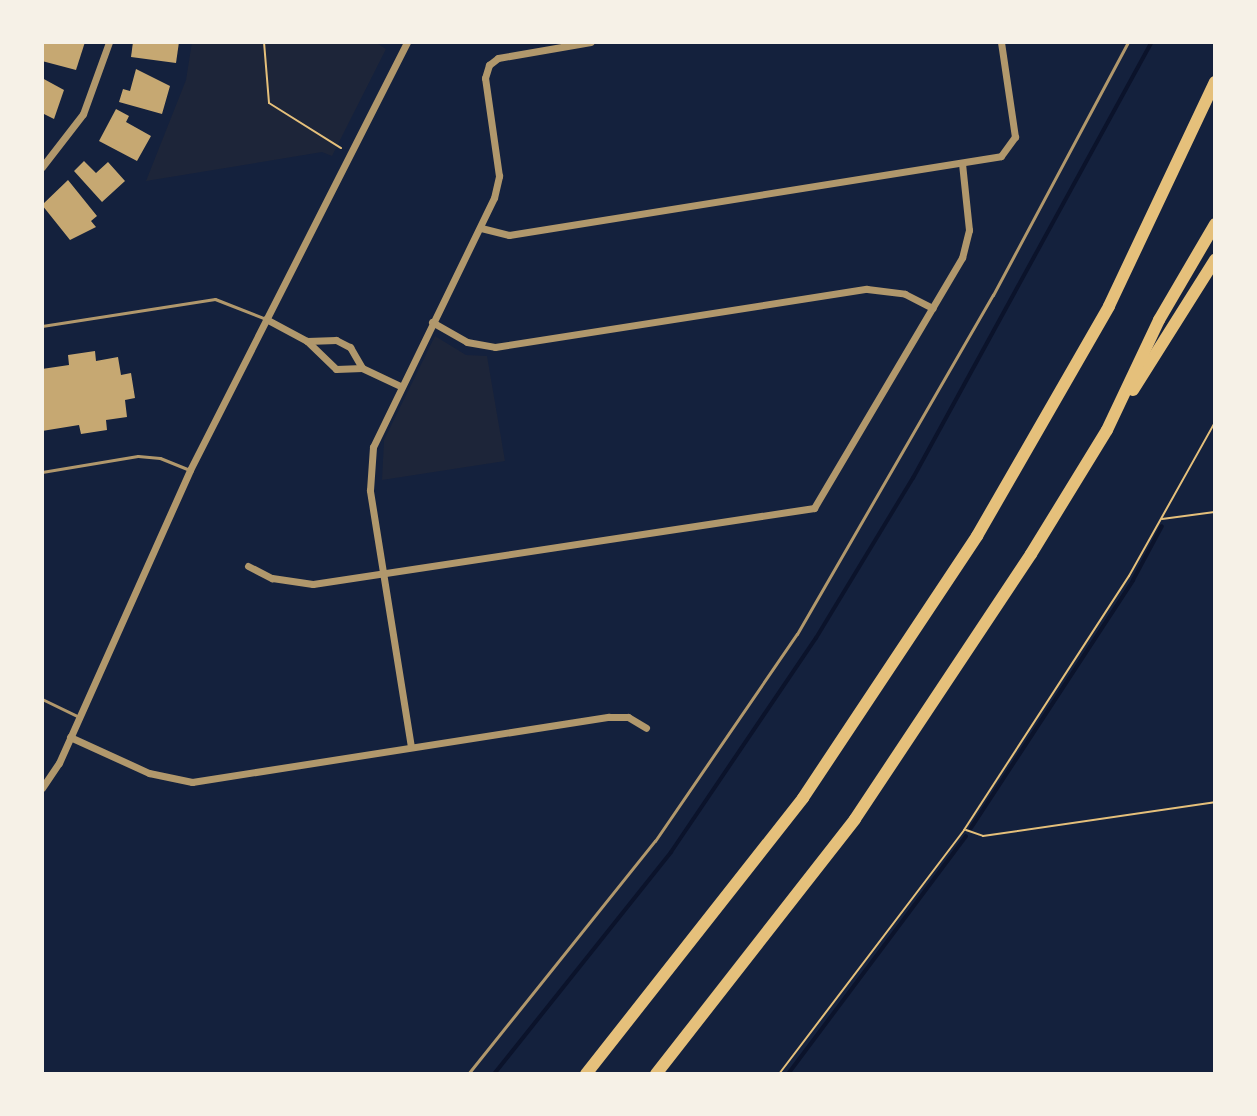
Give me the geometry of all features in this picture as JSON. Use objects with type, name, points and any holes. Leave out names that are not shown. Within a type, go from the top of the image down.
[{"type":"highway","points":[[586,1074],[803,798],[977,536],[1109,306],[1215,82]]},
{"type":"highway","points":[[1107,430],[1159,320],[1215,224]]},
{"type":"highway","points":[[656,1074],[855,819],[1215,260]]},
{"type":"street","points":[[42,167],[83,114],[109,42]]},
{"type":"street","points":[[42,788],[70,737],[190,470],[406,42]]},
{"type":"street","points":[[411,747],[382,574],[370,467],[379,429],[481,228],[499,176],[485,78],[498,58],[591,42]]},
{"type":"street","points":[[481,228],[509,235],[1001,156],[1015,137],[1001,42]]},
{"type":"street","points":[[248,566],[297,584],[800,511],[822,501],[962,258],[969,230],[962,163]]},
{"type":"street","points":[[432,322],[467,342],[495,347],[867,289],[905,294],[933,308]]},
{"type":"street","points":[[266,319],[307,341],[336,369],[362,368],[400,386]]},
{"type":"street","points":[[307,341],[336,340],[350,347],[362,368]]},
{"type":"street","points":[[70,737],[149,773],[192,782],[609,717],[628,717],[646,728]]},
{"type":"lane","points":[[468,1074],[655,841],[797,634],[993,295],[1128,42]]},
{"type":"lane","points":[[42,326],[215,299],[266,319]]},
{"type":"lane","points":[[42,472],[138,456],[160,458],[190,470]]},
{"type":"lane","points":[[42,699],[79,717]]},
{"type":"path","points":[[264,42],[269,103],[351,153]]},
{"type":"path","points":[[779,1074],[964,830],[1161,519],[1215,422]]},
{"type":"path","points":[[1161,519],[1215,512]]},
{"type":"path","points":[[964,830],[983,836],[1215,802]]},
{"type":"shaded area","points":[[192,42],[375,42],[386,49],[332,156],[322,152],[146,181],[186,80]]},
{"type":"shaded area","points":[[435,336],[466,355],[487,356],[505,461],[382,480],[384,440]]},
{"type":"building","points":[[42,42],[85,42],[76,70],[42,61]]},
{"type":"building","points":[[133,42],[179,42],[176,63],[131,57]]},
{"type":"building","points":[[136,69],[170,86],[162,114],[119,102],[123,89],[130,91]]},
{"type":"building","points":[[42,78],[64,90],[54,119],[42,113]]},
{"type":"building","points":[[116,109],[129,116],[126,122],[151,136],[137,161],[99,141]]},
{"type":"building","points":[[84,161],[96,173],[108,162],[125,181],[102,202],[74,171]]},
{"type":"building","points":[[68,180],[97,216],[91,221],[96,227],[70,240],[42,205]]},
{"type":"building","points":[[95,351],[96,361],[118,357],[121,375],[131,373],[135,398],[125,400],[127,417],[106,420],[107,430],[81,434],[79,425],[42,431],[42,369],[69,365],[68,355]]},
{"type":"waterway","points":[[494,1074],[671,852],[816,638],[913,478],[1152,42]]},
{"type":"waterway","points":[[971,828],[1133,580],[1162,526]]},
{"type":"waterway","points":[[788,1074],[966,836]]}]
